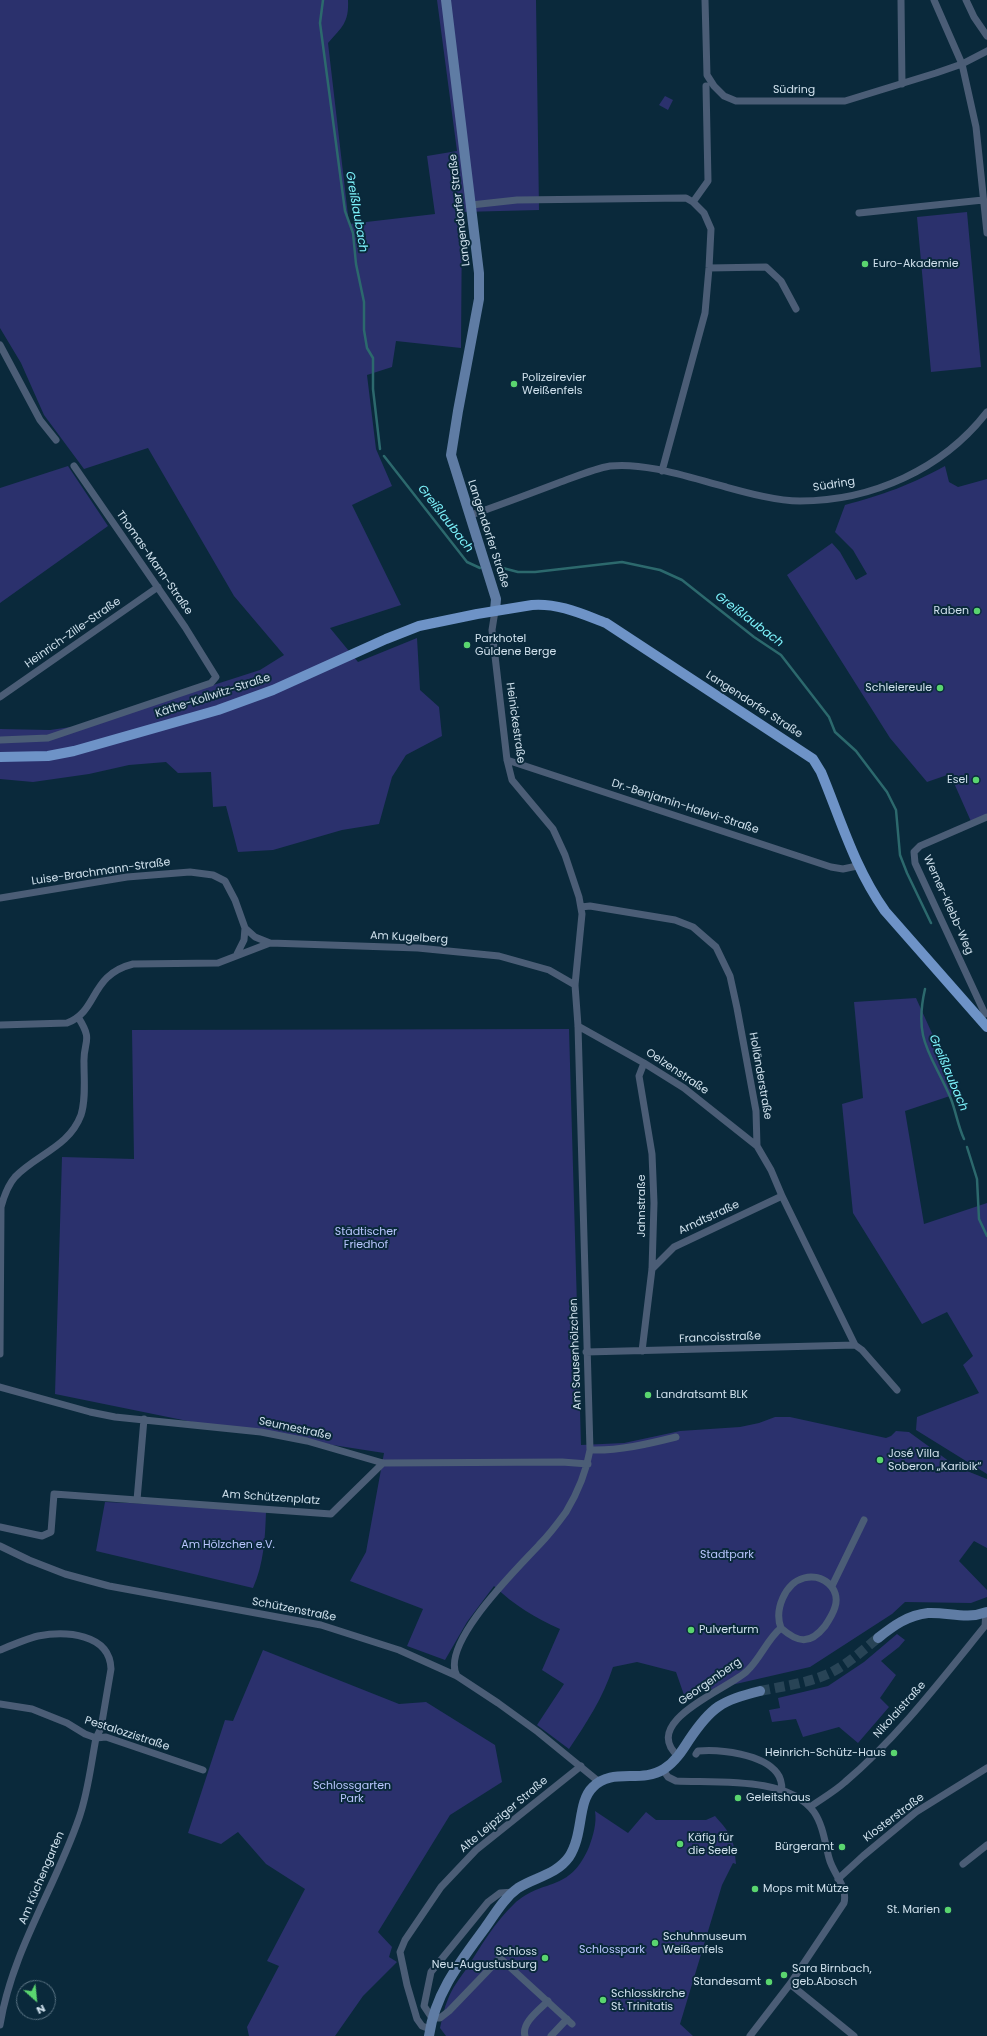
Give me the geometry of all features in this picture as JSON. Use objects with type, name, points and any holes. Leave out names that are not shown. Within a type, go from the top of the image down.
[{"type":"main road","name":"Langendorfer Straße","points":[[446,0],[479,273],[479,299],[451,455],[496,599],[495,611],[524,606],[546,605],[572,610],[606,623],[808,754],[821,772],[857,866],[871,891],[885,911],[987,1027]]},
{"type":"main road","name":"Käthe-Kollwitz-Straße","points":[[0,757],[48,756],[74,751],[218,710],[273,690],[404,632],[429,624],[495,611]]},
{"type":"main road","points":[[878,1638],[898,1623],[918,1615],[928,1613],[969,1616],[987,1612]]},
{"type":"main road","points":[[429,2033],[432,2018],[444,1986],[497,1910],[523,1885],[556,1870],[568,1857],[578,1838],[585,1798],[592,1787],[598,1782],[613,1776],[647,1776],[663,1770],[678,1756],[701,1723],[717,1706],[731,1699],[760,1691]]},
{"type":"street","name":"Südring","points":[[705,0],[707,75],[714,86],[724,96],[736,101],[845,101],[962,64],[987,51]]},
{"type":"street","points":[[901,0],[902,84]]},
{"type":"street","points":[[934,0],[962,64],[976,127],[987,233]]},
{"type":"street","points":[[966,0],[974,17],[987,36]]},
{"type":"street","points":[[693,202],[708,181],[706,86]]},
{"type":"street","points":[[471,205],[517,200],[686,198],[693,202],[704,213],[711,229],[705,314],[662,471]]},
{"type":"street","points":[[859,213],[983,200]]},
{"type":"street","points":[[709,268],[766,267],[781,281],[796,309]]},
{"type":"street","points":[[0,345],[40,420],[56,440]]},
{"type":"street","name":"Südring","points":[[470,516],[576,476],[610,466],[640,467],[662,471],[748,493],[798,501],[829,500],[850,496],[897,481],[933,463],[967,435],[987,412]]},
{"type":"street","name":"Thomas-Mann-Straße","points":[[0,740],[48,738],[211,683],[216,677],[158,588],[101,508],[74,466]]},
{"type":"street","name":"Heinrich-Zille-Straße","points":[[0,698],[158,588]]},
{"type":"street","name":"Heinickestraße","points":[[495,611],[492,630],[507,760],[512,780],[552,829],[565,855],[582,907],[575,985]]},
{"type":"street","name":"Dr.-Benjamin-Halevi-Straße","points":[[507,760],[831,867],[843,869],[857,866]]},
{"type":"street","name":"Werner-Klebb-Weg","points":[[979,1017],[985,1014],[915,863],[914,852],[920,846],[987,817]]},
{"type":"street","name":"Luise-Brachmann-Straße","points":[[0,898],[127,877],[190,872],[213,876],[225,881],[235,900],[245,928]]},
{"type":"street","name":"Holländerstraße","points":[[582,907],[590,906],[675,920],[693,927],[716,947],[730,976],[737,1008],[758,1124],[757,1146]]},
{"type":"street","points":[[245,928],[255,937],[270,943]]},
{"type":"street","points":[[237,954],[244,940],[245,928]]},
{"type":"street","name":"Am Kugelberg","points":[[78,1018],[84,1012],[102,981],[111,972],[122,967],[133,964],[218,962],[270,943],[418,948],[499,956],[549,970],[575,985]]},
{"type":"street","name":"Am Sausenhölzchen","points":[[457,1676],[454,1671],[453,1663],[470,1625],[491,1597],[540,1544],[566,1512],[582,1483],[588,1464],[590,1450],[586,1352],[578,1026],[575,985]]},
{"type":"street","points":[[0,1026],[67,1023],[78,1018],[86,1030],[88,1039],[84,1060],[84,1093],[81,1115],[69,1136],[55,1149],[15,1177],[5,1192],[1,1207],[0,1354]]},
{"type":"street","name":"Oelzenstraße","points":[[578,1026],[644,1062],[684,1088],[757,1146]]},
{"type":"street","name":"Jahnstraße","points":[[642,1351],[652,1269],[654,1203],[652,1154],[639,1076],[644,1062]]},
{"type":"street","points":[[757,1146],[771,1170],[782,1196],[855,1345],[862,1350],[897,1390]]},
{"type":"street","name":"Arndtstraße","points":[[652,1269],[674,1247],[782,1196]]},
{"type":"street","name":"Francoisstraße","points":[[586,1352],[855,1345]]},
{"type":"street","name":"Seumestraße","points":[[0,1387],[90,1412],[261,1432],[307,1441],[383,1463],[562,1462],[588,1464]]},
{"type":"street","points":[[137,1500],[144,1419]]},
{"type":"street","points":[[590,1450],[605,1450],[650,1444],[676,1437]]},
{"type":"street","name":"Am Schützenplatz","points":[[0,1527],[42,1536],[51,1532],[54,1494],[330,1514],[383,1463]]},
{"type":"street","points":[[832,1586],[864,1520]]},
{"type":"street","name":"Schützenstraße","points":[[0,1546],[29,1560],[64,1574],[109,1586],[321,1625],[399,1650],[457,1676],[498,1703],[581,1766],[598,1782]]},
{"type":"street","points":[[808,1577],[817,1577],[832,1586],[836,1596],[835,1607],[829,1621],[814,1638],[805,1640],[797,1639],[781,1628],[779,1618],[781,1605],[787,1590],[794,1583],[808,1577]]},
{"type":"street","name":"Nikolaistraße","points":[[810,1807],[840,1786],[869,1760],[923,1701],[985,1626],[987,1612]]},
{"type":"street","name":"Georgenberg","points":[[678,1756],[670,1746],[668,1733],[670,1728],[694,1705],[730,1685],[747,1672],[761,1656],[776,1632],[781,1628]]},
{"type":"street","name":"Am Küchengarten","points":[[0,1650],[37,1636],[62,1633],[80,1636],[100,1646],[111,1659],[111,1669],[101,1728],[96,1738],[80,1817],[17,1963],[4,2002],[0,2025]]},
{"type":"street","name":"Pestalozzistraße","points":[[0,1704],[32,1709],[67,1723],[85,1734],[96,1738],[106,1737],[203,1770]]},
{"type":"street","points":[[696,1754],[698,1751],[717,1750],[761,1761],[770,1766],[778,1774],[782,1790]]},
{"type":"street","name":"Alte Leipziger Straße","points":[[429,2033],[417,2018],[407,1985],[400,1952],[405,1940],[440,1887],[476,1850],[581,1766]]},
{"type":"street","name":"Klosterstraße","points":[[838,1879],[916,1812],[987,1768]]},
{"type":"street","points":[[663,1770],[668,1777],[676,1781],[737,1782],[782,1790],[798,1797],[810,1807],[818,1819],[830,1860],[838,1879],[845,1890],[844,1902],[805,1959],[790,1984],[750,2036]]},
{"type":"street","points":[[963,1864],[987,1845]]},
{"type":"street","points":[[514,1892],[500,1893],[488,1902],[431,1972],[424,2006],[432,2018],[440,2018],[449,2012],[500,1958],[570,2022],[551,2036]]},
{"type":"street","points":[[790,1984],[854,2036]]},
{"type":"street","points":[[525,2036],[523,2030],[525,2025],[548,2001]]},
{"type":"green space","points":[[0,0],[348,0],[347,14],[344,24],[328,43],[349,224],[435,214],[427,156],[457,151],[437,0],[536,0],[539,210],[462,212],[461,348],[396,341],[392,367],[367,375],[376,449],[392,486],[352,505],[401,605],[330,628],[358,662],[417,638],[420,690],[439,707],[442,736],[406,755],[392,777],[379,824],[342,830],[273,850],[238,852],[226,806],[213,807],[211,772],[178,773],[166,762],[129,765],[89,774],[33,782],[0,779],[0,729],[50,730],[92,724],[260,670],[284,655],[234,596],[148,448],[84,469],[44,415],[21,363],[0,328]]},
{"type":"green space","points":[[665,96],[673,100],[668,110],[659,105]]},
{"type":"green space","points":[[967,212],[981,367],[931,372],[917,217]]},
{"type":"green space","points":[[68,466],[108,526],[0,603],[0,488]]},
{"type":"green space","points":[[945,466],[949,482],[958,487],[987,479],[987,820],[973,826],[950,774],[927,782],[890,738],[787,575],[832,543],[840,552],[856,580],[867,574],[853,550],[835,532],[845,505],[896,489]]},
{"type":"green space","points":[[916,998],[959,1093],[905,1111],[924,1224],[987,1203],[987,1474],[916,1430],[917,1417],[979,1393],[963,1365],[973,1356],[947,1312],[922,1324],[853,1213],[842,1104],[863,1098],[854,1002]]},
{"type":"green space","name":"Städtischer Friedhof","points":[[569,1029],[581,1445],[624,1443],[680,1431],[740,1427],[759,1423],[775,1417],[790,1417],[886,1438],[891,1436],[896,1431],[909,1432],[957,1467],[987,1479],[987,1548],[974,1541],[959,1561],[987,1590],[987,1597],[971,1603],[905,1602],[892,1614],[810,1667],[692,1694],[684,1695],[676,1672],[637,1662],[613,1667],[599,1699],[569,1749],[537,1725],[564,1684],[542,1670],[560,1629],[525,1610],[494,1586],[467,1622],[445,1660],[407,1646],[423,1609],[350,1581],[366,1552],[384,1453],[217,1427],[55,1394],[62,1157],[134,1159],[132,1030]]},
{"type":"green space","name":"Am Hölzchen e.V.","points":[[105,1502],[200,1506],[266,1512],[262,1560],[253,1588],[96,1551]]},
{"type":"green space","points":[[897,1634],[905,1640],[899,1647],[881,1661],[896,1675],[880,1698],[889,1707],[858,1743],[839,1727],[803,1737],[796,1719],[772,1722],[769,1710],[780,1708],[778,1698],[828,1686],[864,1662]]},
{"type":"green space","name":"Schlossgarten Park","points":[[263,1650],[399,1704],[426,1702],[495,1745],[502,1782],[450,1815],[378,1932],[392,1947],[389,1957],[397,1962],[363,1996],[335,2036],[249,2036],[247,2027],[279,1966],[267,1961],[305,1889],[266,1864],[238,1832],[221,1844],[188,1833],[225,1720],[233,1721]]},
{"type":"green space","name":"Schlosspark","points":[[595,1811],[628,1833],[646,1812],[656,1820],[706,1820],[715,1816],[729,1833],[733,1843],[736,1864],[733,1863],[722,1885],[680,2024],[693,2036],[446,2036],[440,2028],[450,1995],[494,1926],[514,1904],[525,1896],[535,1890],[564,1879],[573,1872],[581,1862],[589,1847],[595,1825]]},
{"type":"waterway","name":"Greißlaubach","points":[[323,0],[320,23],[345,211],[353,233],[356,264],[364,302],[364,330],[367,348],[373,358],[373,389],[380,449]]},
{"type":"waterway","name":"Greißlaubach","points":[[384,456],[467,562],[480,568]]},
{"type":"waterway","name":"Greißlaubach","points":[[499,567],[518,572],[535,572],[622,562],[660,570],[682,580],[754,637],[781,655],[829,717],[835,732],[856,751],[887,792],[896,810],[900,855],[931,923]]},
{"type":"waterway","name":"Greißlaubach","points":[[925,989],[921,1022],[926,1047],[951,1099],[964,1139]]},
{"type":"waterway","name":"Greißlaubach","points":[[967,1147],[977,1179],[979,1219],[987,1236]]},
{"type":"tunnel","points":[[760,1691],[805,1682],[830,1673],[849,1661],[878,1638]]},
{"type":"place","name":"Euro-Akademie","points":[[865,264]]},
{"type":"place","name":"Polizeirevier Weißenfels","points":[[514,384]]},
{"type":"place","name":"Raben","points":[[977,611]]},
{"type":"place","name":"Parkhotel Güldene Berge","points":[[467,645]]},
{"type":"place","name":"Schleiereule","points":[[940,688]]},
{"type":"place","name":"Esel","points":[[976,780]]},
{"type":"place","name":"Landratsamt BLK","points":[[648,1395]]},
{"type":"place","name":"José Villa Soberon „Karibik“","points":[[880,1460]]},
{"type":"place","name":"Pulverturm","points":[[691,1630]]},
{"type":"place","name":"Heinrich-Schütz-Haus","points":[[894,1753]]},
{"type":"place","name":"Geleitshaus","points":[[738,1798]]},
{"type":"place","name":"Käfig für die Seele","points":[[680,1844]]},
{"type":"place","name":"Bürgeramt","points":[[842,1847]]},
{"type":"place","name":"Mops mit Mütze","points":[[755,1889]]},
{"type":"place","name":"St. Marien","points":[[948,1910]]},
{"type":"place","name":"Schuhmuseum Weißenfels","points":[[655,1943]]},
{"type":"place","name":"Schloss Neu-Augustusburg","points":[[545,1958]]},
{"type":"place","name":"Sara Birnbach, geb.Abosch","points":[[784,1975]]},
{"type":"place","name":"Standesamt","points":[[769,1982]]},
{"type":"place","name":"Schlosskirche St. Trinitatis","points":[[603,2000]]},
{"type":"park label","name":"Stadtpark","points":[[727,1555]]}]
